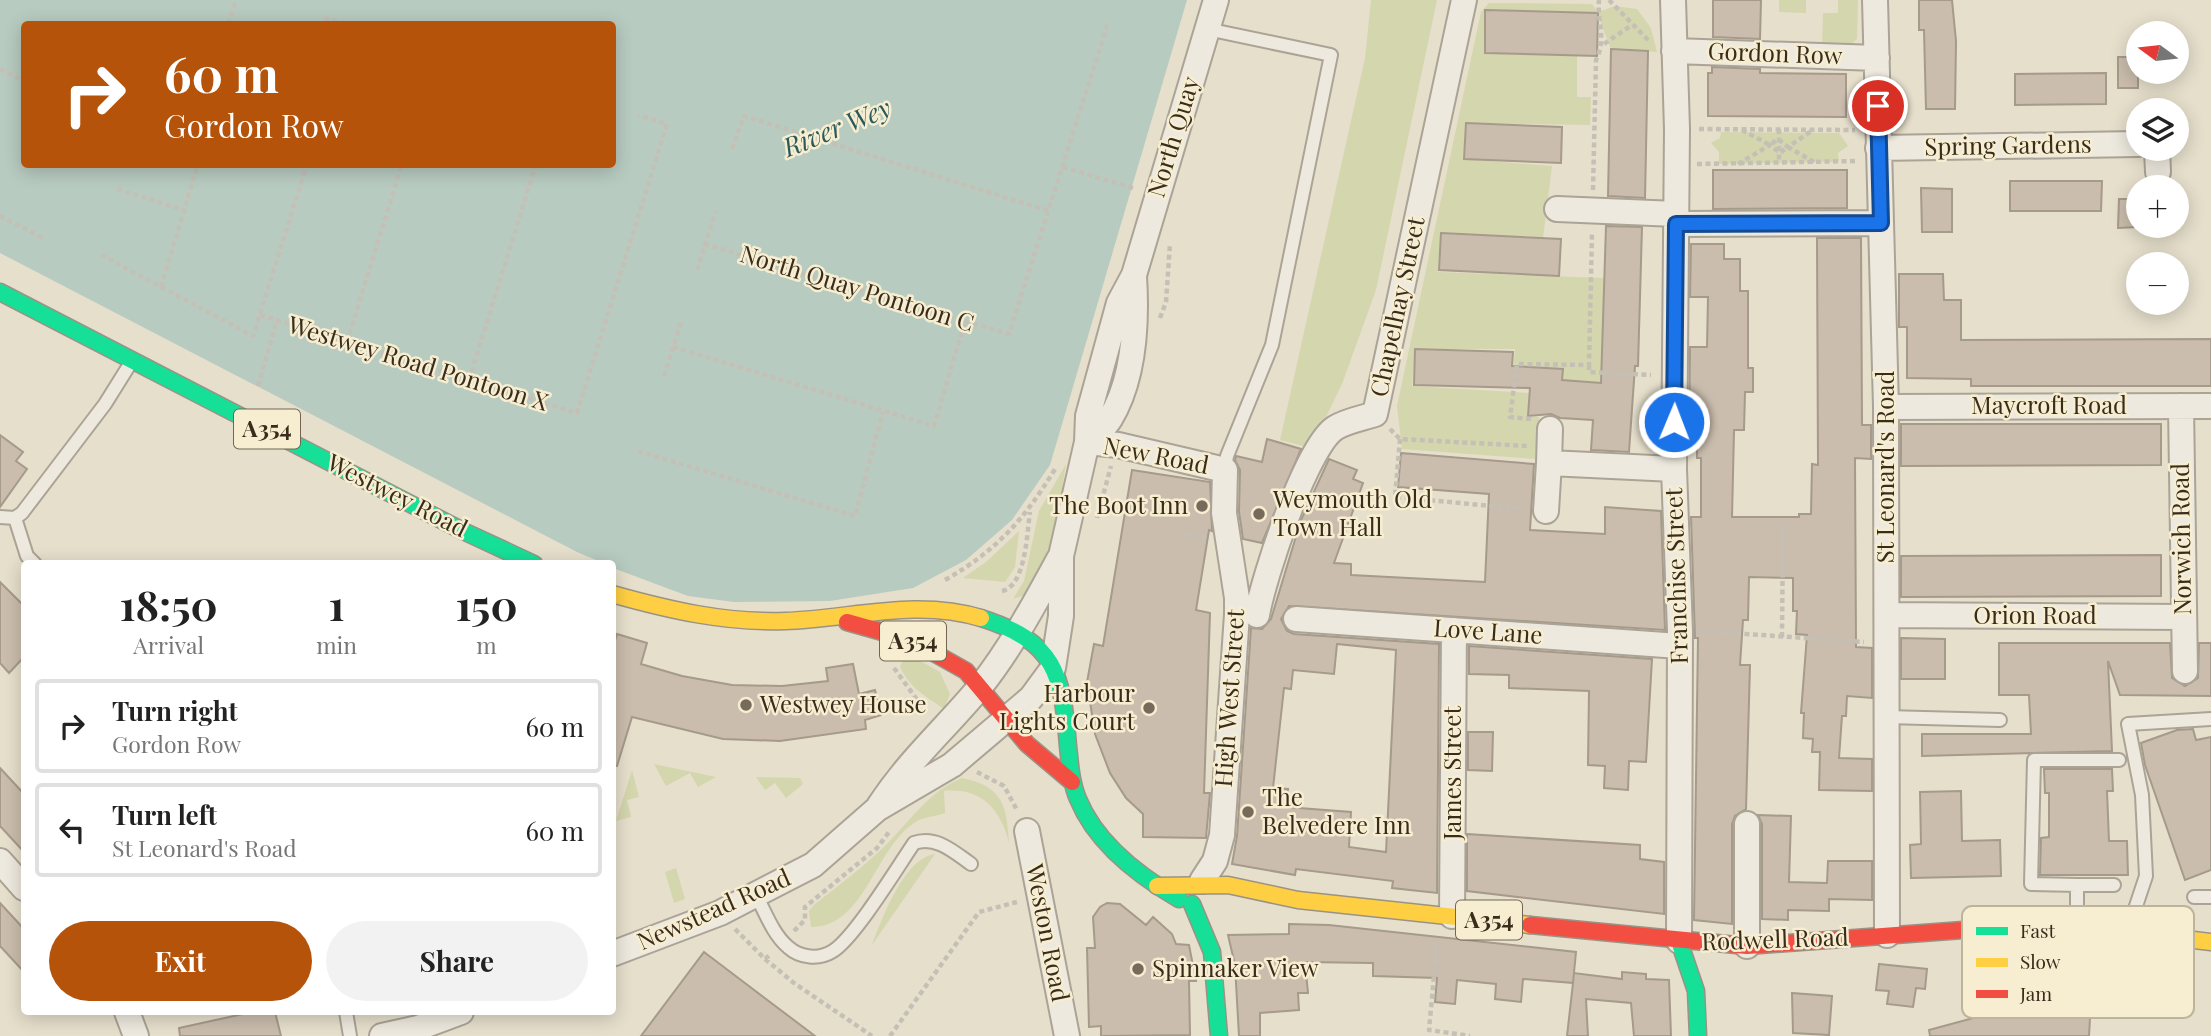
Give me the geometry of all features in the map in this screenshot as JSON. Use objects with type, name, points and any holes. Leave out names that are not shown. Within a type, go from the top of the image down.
[{"type":"main road","name":"Westwey Road","points":[[0,292],[463,531],[525,560]]},
{"type":"main road","name":"A354","points":[[616,595],[725,621],[834,618],[904,607],[939,608],[971,614],[1018,632],[1037,645],[1053,668],[1069,733],[1072,782]]},
{"type":"main road","name":"A354","points":[[834,618],[900,636],[933,649],[966,671],[1027,744],[1072,782],[1101,834],[1136,872],[1192,904],[1213,906]]},
{"type":"main road","name":"Rodwell Road","points":[[1157,886],[1202,881],[1250,887],[1298,900],[1679,942],[1746,946],[1962,928]]},
{"type":"main road","name":"Rodwell Road","points":[[1251,907],[1298,900]]},
{"type":"main road","points":[[1192,904],[1210,936],[1214,956],[1219,1036]]},
{"type":"main road","points":[[1679,942],[1696,991],[1698,1036]]},
{"type":"street","name":"North Quay","points":[[1053,668],[1061,616],[1061,556],[1087,442],[1088,416],[1108,338],[1119,303],[1133,275],[1216,0]]},
{"type":"street","name":"Chapelhay Street","points":[[1257,615],[1262,587],[1311,460],[1334,429],[1375,414],[1464,0]]},
{"type":"street","name":"Franchise Street","points":[[1673,0],[1677,128],[1674,469],[1679,639],[1679,942]]},
{"type":"street","name":"St Leonard's Road","points":[[1875,0],[1886,407],[1887,935]]},
{"type":"street","name":"Gordon Row","points":[[1675,60],[1877,58]]},
{"type":"street","name":"Spring Gardens","points":[[1878,146],[2126,144]]},
{"type":"street","points":[[1556,209],[1676,219],[1881,223]]},
{"type":"street","name":"Maycroft Road","points":[[1886,407],[2211,405]]},
{"type":"street","name":"Norwich Road","points":[[2181,406],[2185,671]]},
{"type":"street","name":"New Road","points":[[1087,442],[1118,445],[1225,470]]},
{"type":"street","points":[[1546,510],[1550,446],[1674,469]]},
{"type":"street","name":"High West Street","points":[[1202,881],[1215,861],[1222,835],[1237,614],[1224,513],[1225,470]]},
{"type":"street","name":"North Quay","points":[[980,687],[1018,632],[1061,556]]},
{"type":"street","name":"Orion Road","points":[[1887,615],[2184,617]]},
{"type":"street","name":"Love Lane","points":[[1296,619],[1679,639]]},
{"type":"street","name":"James Street","points":[[1446,916],[1454,629]]},
{"type":"street","name":"Newstead Road","points":[[616,952],[757,897],[813,865],[877,809],[952,765],[1008,720],[1031,698],[1053,668]]},
{"type":"street","name":"Newstead Road","points":[[877,809],[904,769],[980,687]]},
{"type":"street","points":[[1746,946],[1747,824]]},
{"type":"street","name":"Weston Road","points":[[1027,831],[1066,1036]]},
{"type":"street","points":[[0,861],[21,885]]},
{"type":"street","points":[[128,1015],[136,1036]]},
{"type":"street","points":[[382,1036],[420,1032],[455,1015]]},
{"type":"lane","points":[[1207,29],[1331,55],[1272,345],[1227,456],[1225,470]]},
{"type":"lane","points":[[15,518],[105,404],[132,360]]},
{"type":"lane","points":[[0,517],[15,518]]},
{"type":"lane","points":[[15,518],[30,560]]},
{"type":"lane","points":[[1886,717],[2000,720]]},
{"type":"lane","points":[[2136,906],[2146,876],[2142,795],[2128,724],[2211,719]]},
{"type":"lane","points":[[2114,885],[2031,884],[2034,760],[2119,760]]},
{"type":"lane","points":[[757,897],[775,933],[787,947],[802,956],[815,957],[832,952],[850,933],[914,843],[931,840],[940,843],[971,864]]},
{"type":"lane","points":[[2077,885],[2077,906]]},
{"type":"lane","points":[[2194,897],[2211,897]]},
{"type":"lane","points":[[346,1015],[350,1036]]},
{"type":"path","points":[[229,21],[236,0]]},
{"type":"path","points":[[1599,0],[1604,44]]},
{"type":"path","points":[[1609,0],[1632,24],[1675,60]]},
{"type":"path","points":[[324,18],[336,21]]},
{"type":"path","points":[[732,149],[744,116],[1049,211],[1108,23]]},
{"type":"path","points":[[1632,24],[1604,44],[1596,60],[1589,372],[1675,376]]},
{"type":"path","points":[[0,69],[21,79]]},
{"type":"path","name":"Westwey Road Pontoon X","points":[[260,315],[577,413],[667,124],[638,115]]},
{"type":"path","points":[[1677,128],[1814,130],[1878,146]]},
{"type":"path","points":[[1740,129],[1780,153]]},
{"type":"path","points":[[1779,129],[1779,163]]},
{"type":"path","points":[[1780,153],[1814,130]]},
{"type":"path","points":[[1778,139],[1815,162]]},
{"type":"path","points":[[1738,164],[1778,139]]},
{"type":"path","points":[[1677,164],[1815,162],[1878,146]]},
{"type":"path","points":[[1063,167],[1130,187]]},
{"type":"path","points":[[161,287],[197,168]]},
{"type":"path","points":[[101,255],[253,336],[306,168]]},
{"type":"path","points":[[347,342],[401,168]]},
{"type":"path","points":[[469,380],[535,168]]},
{"type":"path","points":[[117,189],[184,210]]},
{"type":"path","points":[[697,270],[716,211]]},
{"type":"path","name":"North Quay Pontoon C","points":[[704,244],[1009,334],[1049,211]]},
{"type":"path","points":[[0,216],[43,238]]},
{"type":"path","points":[[258,386],[277,320]]},
{"type":"path","points":[[673,347],[934,426],[965,321]]},
{"type":"path","points":[[664,376],[681,322]]},
{"type":"path","points":[[1375,414],[1400,439],[1550,446],[1537,419],[1510,417],[1517,364],[1589,365]]},
{"type":"path","points":[[638,451],[855,516],[883,412]]},
{"type":"path","points":[[1400,439],[1395,497],[1546,510]]},
{"type":"path","points":[[1096,523],[1118,445]]},
{"type":"path","points":[[954,583],[943,582],[985,555],[1030,510],[1058,462]]},
{"type":"path","points":[[989,589],[1009,590],[1017,580],[1030,510]]},
{"type":"path","points":[[1782,637],[1783,525]]},
{"type":"path","points":[[1184,535],[1211,537]]},
{"type":"path","points":[[1679,639],[1782,637],[1886,643]]},
{"type":"path","points":[[893,666],[926,712]]},
{"type":"path","points":[[966,772],[986,775],[1004,786],[1027,831]]},
{"type":"path","points":[[890,1036],[979,912],[1039,897]]},
{"type":"path","points":[[1446,916],[1429,1030],[1470,1036]]},
{"type":"path","points":[[765,960],[793,983],[872,1036]]},
{"type":"green space","points":[[1371,0],[1437,0],[1376,290],[1342,384],[1311,448],[1280,440],[1365,58]]},
{"type":"green space","points":[[1779,0],[1806,0],[1806,13],[1779,12]]},
{"type":"green space","points":[[1838,0],[1858,0],[1857,39],[1849,46],[1822,47],[1823,13],[1838,13]]},
{"type":"green space","points":[[1489,3],[1592,4],[1598,12],[1615,6],[1637,9],[1651,28],[1657,52],[1611,49],[1597,13],[1486,10],[1485,53],[1577,55],[1577,97],[1591,97],[1590,125],[1466,123],[1465,159],[1552,166],[1543,238],[1441,233],[1438,272],[1604,278],[1601,383],[1562,380],[1563,369],[1530,390],[1512,387],[1515,349],[1415,349],[1412,386],[1530,393],[1528,416],[1539,417],[1535,459],[1402,449],[1397,406],[1481,12]]},
{"type":"green space","points":[[1721,132],[1839,133],[1848,146],[1838,153],[1839,162],[1719,164],[1719,152],[1711,143],[1720,138]]},
{"type":"green space","points":[[1066,464],[1043,568],[1028,593],[1013,599],[1024,581],[1039,511]]},
{"type":"green space","points":[[1019,531],[1015,567],[1005,582],[963,578],[986,562]]},
{"type":"green space","points":[[906,653],[940,672],[950,694],[944,709],[919,691],[904,675],[900,667]]},
{"type":"green space","points":[[654,764],[716,777],[698,787],[690,773],[666,786]]},
{"type":"green space","points":[[632,770],[639,797],[627,800],[631,817],[616,821]]},
{"type":"green space","points":[[756,777],[800,778],[803,784],[786,798],[775,783],[765,790]]},
{"type":"green space","points":[[962,778],[986,786],[1000,799],[1004,808],[1009,843],[1001,820],[988,803],[969,793],[944,791],[945,813],[919,820],[904,831],[845,914],[830,923],[811,927],[809,911],[814,905],[877,854],[930,799]]},
{"type":"green space","points":[[935,854],[872,945],[888,906],[904,878],[913,866]]},
{"type":"green space","points":[[676,868],[685,899],[674,903],[665,872]]},
{"type":"water","name":"River Wey","points":[[0,0],[1187,0],[1050,465],[1012,520],[966,560],[913,588],[830,601],[734,602],[688,596],[616,569],[616,560],[596,560],[0,253]]},
{"type":"building","points":[[1713,0],[1761,0],[1760,39],[1713,37]]},
{"type":"building","points":[[1919,0],[1952,0],[1956,41],[1955,109],[1926,109],[1924,30],[1919,30]]},
{"type":"building","points":[[1485,10],[1598,13],[1597,56],[1485,53]]},
{"type":"building","points":[[1611,49],[1648,51],[1645,198],[1608,196]]},
{"type":"building","points":[[2118,57],[2126,57],[2126,84],[2138,84],[2138,88],[2118,88]]},
{"type":"building","points":[[1712,67],[1760,69],[1760,73],[1846,74],[1846,117],[1708,116],[1708,73],[1712,73]]},
{"type":"building","points":[[2106,73],[2106,104],[2015,105],[2015,74]]},
{"type":"building","points":[[1466,123],[1562,127],[1561,163],[1464,159]]},
{"type":"building","points":[[1713,170],[1847,170],[1847,208],[1713,209]]},
{"type":"building","points":[[2010,181],[2102,181],[2101,211],[2010,211]]},
{"type":"building","points":[[1921,188],[1952,189],[1952,232],[1922,232]]},
{"type":"building","points":[[2119,199],[2126,199],[2126,228],[2118,228]]},
{"type":"building","points":[[1606,226],[1642,227],[1638,366],[1635,366],[1629,452],[1591,450],[1593,420],[1560,418],[1551,414],[1528,416],[1530,388],[1414,385],[1415,349],[1513,352],[1512,366],[1563,369],[1562,380],[1601,383]]},
{"type":"building","points":[[1441,233],[1561,239],[1559,276],[1439,270]]},
{"type":"building","points":[[1817,238],[1861,238],[1862,425],[1871,425],[1871,459],[1855,458],[1856,647],[1872,648],[1872,698],[1847,696],[1846,716],[1842,716],[1839,758],[1872,759],[1872,791],[1819,790],[1820,752],[1812,752],[1813,739],[1803,738],[1804,713],[1801,713],[1807,635],[1796,634],[1797,611],[1793,611],[1793,578],[1749,577],[1748,620],[1743,620],[1740,665],[1750,665],[1746,809],[1735,816],[1732,824],[1732,924],[1694,920],[1698,638],[1695,638],[1691,517],[1701,517],[1701,458],[1697,458],[1697,444],[1689,444],[1690,347],[1707,347],[1708,297],[1690,297],[1691,244],[1724,244],[1724,259],[1740,259],[1740,291],[1748,291],[1748,368],[1753,368],[1753,392],[1745,392],[1744,430],[1734,430],[1732,517],[1799,517],[1799,514],[1811,514],[1812,464],[1818,465]]},
{"type":"building","points":[[1899,274],[1943,274],[1944,300],[1961,300],[1961,340],[2211,339],[2211,386],[1971,386],[1971,379],[1907,378],[1907,327],[1899,327]]},
{"type":"building","points":[[1901,424],[2161,424],[2161,465],[1901,466]]},
{"type":"building","points":[[0,435],[23,452],[16,461],[27,469],[0,507]]},
{"type":"building","points":[[1267,439],[1301,449],[1262,543],[1243,539],[1239,512],[1240,470],[1235,460],[1236,456],[1262,462]]},
{"type":"building","points":[[1401,453],[1534,464],[1530,530],[1605,534],[1605,507],[1661,511],[1665,630],[1289,606],[1281,619],[1287,631],[1294,634],[1439,644],[1437,893],[1392,888],[1393,881],[1296,869],[1295,875],[1232,864],[1237,836],[1251,628],[1262,629],[1271,619],[1301,520],[1329,459],[1357,470],[1353,479],[1363,483],[1334,563],[1351,564],[1351,575],[1485,582],[1489,494],[1398,487]],"holes":[[[1337,644],[1396,650],[1386,852],[1349,847],[1351,812],[1286,807],[1288,789],[1273,788],[1284,688],[1291,689],[1293,670],[1334,674]]]},
{"type":"building","name":"Harbour Lights Court","points":[[1132,470],[1210,482],[1212,531],[1209,530],[1196,610],[1210,613],[1204,793],[1210,793],[1206,838],[1143,837],[1143,814],[1126,798],[1110,773],[1095,734],[1087,682],[1094,644],[1103,646]]},
{"type":"building","points":[[2161,555],[2161,596],[1901,597],[1901,556]]},
{"type":"building","points":[[0,582],[21,603],[21,660],[9,673],[0,663]]},
{"type":"building","name":"Westwey House","points":[[617,634],[647,643],[641,664],[682,676],[732,685],[782,686],[828,681],[826,668],[853,664],[859,694],[875,690],[881,715],[865,720],[866,729],[780,741],[723,739],[632,717],[616,766]]},
{"type":"building","points":[[1901,638],[1945,639],[1945,679],[1901,679]]},
{"type":"building","points":[[1999,643],[2170,643],[2172,678],[2185,686],[2198,678],[2199,643],[2211,643],[2211,696],[2120,695],[2108,661],[2112,751],[1922,756],[1922,734],[2031,734],[2029,695],[1999,695]]},
{"type":"building","points":[[1469,646],[1652,659],[1646,762],[1629,761],[1628,790],[1604,788],[1605,766],[1588,765],[1589,691],[1509,688],[1509,675],[1469,674]]},
{"type":"building","points":[[2193,729],[2196,740],[2211,737],[2211,870],[2185,880],[2145,765],[2141,743],[2177,730]]},
{"type":"building","points":[[1468,732],[1493,732],[1492,771],[1468,770]]},
{"type":"building","points":[[0,768],[21,791],[21,849],[0,826]]},
{"type":"building","points":[[2044,769],[2112,769],[2113,791],[2107,791],[2109,841],[2127,841],[2128,875],[2040,875],[2041,838],[2049,837],[2049,793],[2045,793]]},
{"type":"building","points":[[1961,791],[1962,841],[2000,840],[2001,876],[1911,878],[1910,845],[1921,844],[1920,792]]},
{"type":"building","points":[[1758,815],[1791,816],[1789,882],[1827,883],[1828,861],[1872,861],[1872,900],[1829,899],[1829,911],[1788,910],[1788,920],[1762,919],[1762,824]]},
{"type":"building","points":[[1467,834],[1640,845],[1640,859],[1664,862],[1664,914],[1467,891]]},
{"type":"building","points":[[0,903],[21,926],[21,969],[0,946]]},
{"type":"building","name":"Spinnaker View","points":[[1107,903],[1120,904],[1146,925],[1153,917],[1172,934],[1176,944],[1189,945],[1196,981],[1189,981],[1190,1035],[1101,1036],[1101,1026],[1089,1027],[1087,948],[1095,948],[1093,917],[1100,907]]},
{"type":"building","points":[[1289,924],[1329,925],[1576,952],[1573,983],[1523,979],[1521,1002],[1495,999],[1496,984],[1457,980],[1455,1004],[1435,1002],[1437,978],[1373,976],[1373,963],[1305,962],[1308,993],[1298,993],[1299,1010],[1260,1013],[1260,1036],[1239,1036],[1235,965],[1228,935],[1289,934]]},
{"type":"building","points":[[704,952],[815,1036],[641,1036]]},
{"type":"building","points":[[1879,964],[1927,969],[1925,989],[1916,988],[1913,1007],[1887,1004],[1889,991],[1876,990]]},
{"type":"building","points":[[1622,972],[1646,974],[1646,979],[1669,980],[1671,1036],[1634,1036],[1631,1003],[1586,999],[1588,1036],[1567,1036],[1574,973],[1622,979]]},
{"type":"building","points":[[1792,993],[1832,996],[1829,1035],[1793,1033]]},
{"type":"building","points":[[238,1015],[276,1015],[281,1036],[180,1036],[179,1028]]},
{"type":"building","points":[[1973,1018],[2090,1018],[2089,1036],[1930,1036],[1929,1030]]},
{"type":"traffic: fast","points":[[0,292],[463,531],[525,560]]},
{"type":"traffic: fast","points":[[981,618],[1006,627],[1025,638],[1040,650],[1050,664],[1058,680],[1062,699],[1074,786],[1086,815],[1120,857],[1179,899]]},
{"type":"traffic: fast","points":[[1192,904],[1212,952],[1219,1036]]},
{"type":"traffic: fast","points":[[1679,941],[1696,991],[1698,1036]]},
{"type":"traffic: slow","points":[[616,595],[676,610],[741,620],[785,621],[908,610],[957,612],[981,618]]},
{"type":"traffic: slow","points":[[1157,886],[1228,885],[1298,900],[1530,925]]},
{"type":"traffic: slow","points":[[2194,940],[2211,942]]},
{"type":"traffic: jam","points":[[847,622],[911,640],[966,671],[1027,744],[1072,782]]},
{"type":"traffic: jam","points":[[1530,925],[1747,946],[1962,930]]},
{"type":"place","name":"The Boot Inn","points":[[1202,506]]},
{"type":"place","name":"Weymouth Old Town Hall","points":[[1259,514]]},
{"type":"place","name":"Westwey House","points":[[746,705]]},
{"type":"place","name":"Harbour Lights Court","points":[[1149,708]]},
{"type":"place","name":"The Belvedere Inn","points":[[1248,812]]},
{"type":"place","name":"Spinnaker View","points":[[1138,969]]},
{"type":"route","points":[[1674,422],[1676,224],[1881,223],[1878,106]]}]
